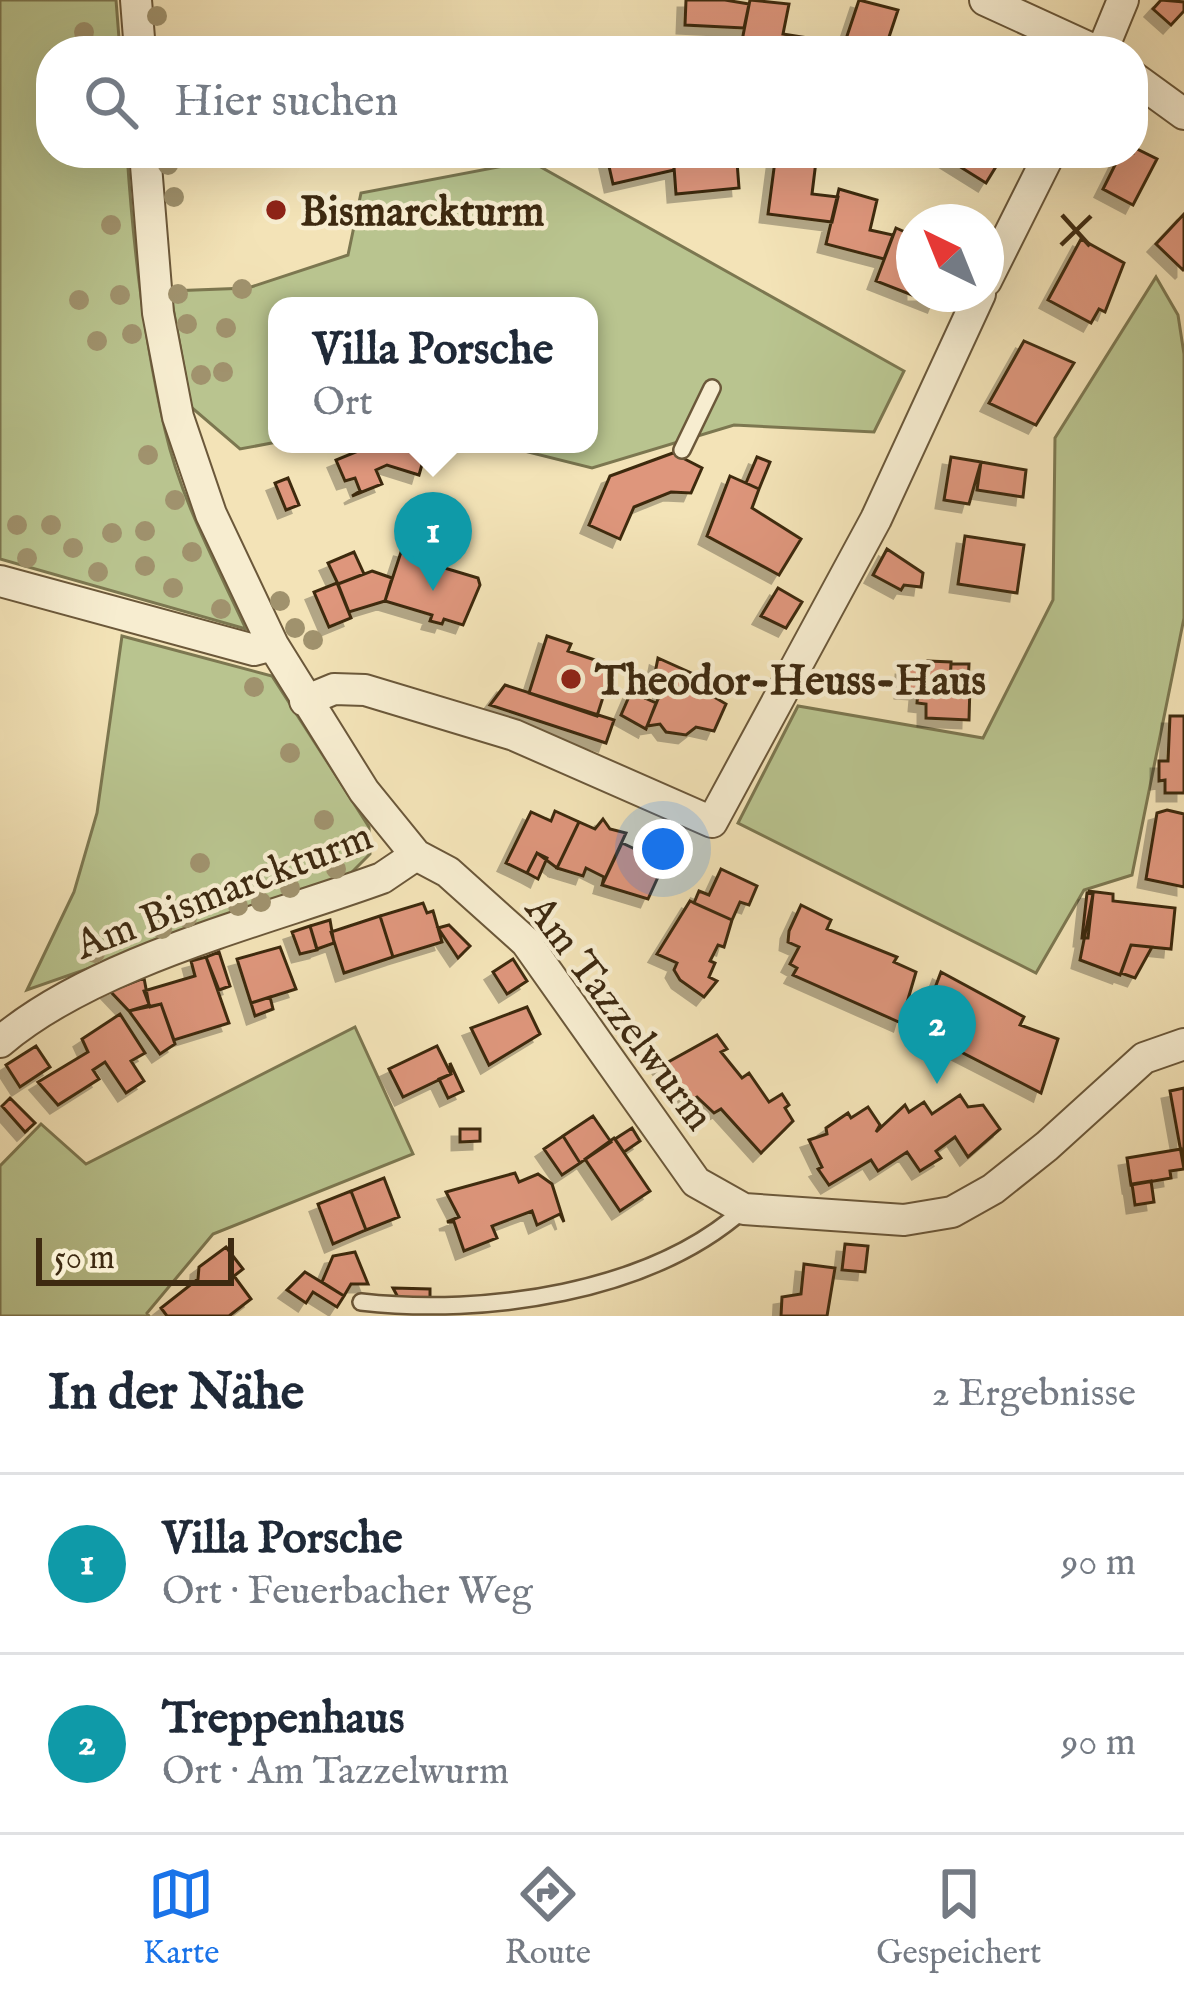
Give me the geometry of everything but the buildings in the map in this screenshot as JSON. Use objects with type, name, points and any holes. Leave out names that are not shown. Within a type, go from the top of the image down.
[{"type":"street","points":[[136,0],[139,36]]},
{"type":"street","points":[[985,0],[1065,36]]},
{"type":"street","points":[[1106,36],[1123,0]]},
{"type":"street","points":[[1148,88],[1184,114]]},
{"type":"street","name":"Am Tazzelwurm","points":[[148,168],[163,247],[158,313],[192,464],[273,645],[364,790],[416,855],[448,872],[526,942],[696,1182],[744,1209],[904,1220],[952,1212],[1011,1175],[1144,1058],[1184,1044]]},
{"type":"street","points":[[1004,245],[1042,168]]},
{"type":"street","points":[[305,701],[334,689],[387,696],[514,735],[712,822],[876,519],[972,312]]},
{"type":"street","points":[[0,581],[254,650],[273,645]]},
{"type":"street","name":"Am Bismarckturm","points":[[0,1042],[56,1002],[102,979],[382,878],[416,855]]},
{"type":"lane","points":[[682,450],[712,388]]},
{"type":"lane","points":[[362,1302],[438,1313],[610,1289],[644,1276],[714,1235],[744,1209]]},
{"type":"green space","points":[[0,0],[116,0],[119,36],[36,36],[36,168],[128,168],[140,292],[165,430],[190,507],[246,629],[0,559]]},
{"type":"green space","points":[[493,168],[542,168],[904,371],[874,432],[734,425],[592,468],[532,453],[598,453],[598,297],[268,297],[268,444],[240,449],[191,407],[170,291],[248,288],[348,255],[361,193]]},
{"type":"green space","points":[[1156,277],[1178,315],[1184,354],[1184,618],[1132,875],[1084,890],[1036,973],[738,823],[798,706],[983,738],[1053,600],[1055,438]]},
{"type":"green space","points":[[122,636],[272,676],[369,827],[370,854],[349,875],[327,885],[27,990],[74,892],[97,813]]},
{"type":"green space","points":[[355,1027],[413,1154],[213,1234],[149,1316],[0,1316],[0,1166],[41,1124],[86,1164]]},
{"type":"place","name":"Bismarckturm","points":[[276,210]]},
{"type":"place","name":"Villa Porsche","points":[[433,591]]},
{"type":"place","name":"Theodor-Heuss-Haus","points":[[571,679]]},
{"type":"place","name":"Treppenhaus","points":[[937,1084]]}]
